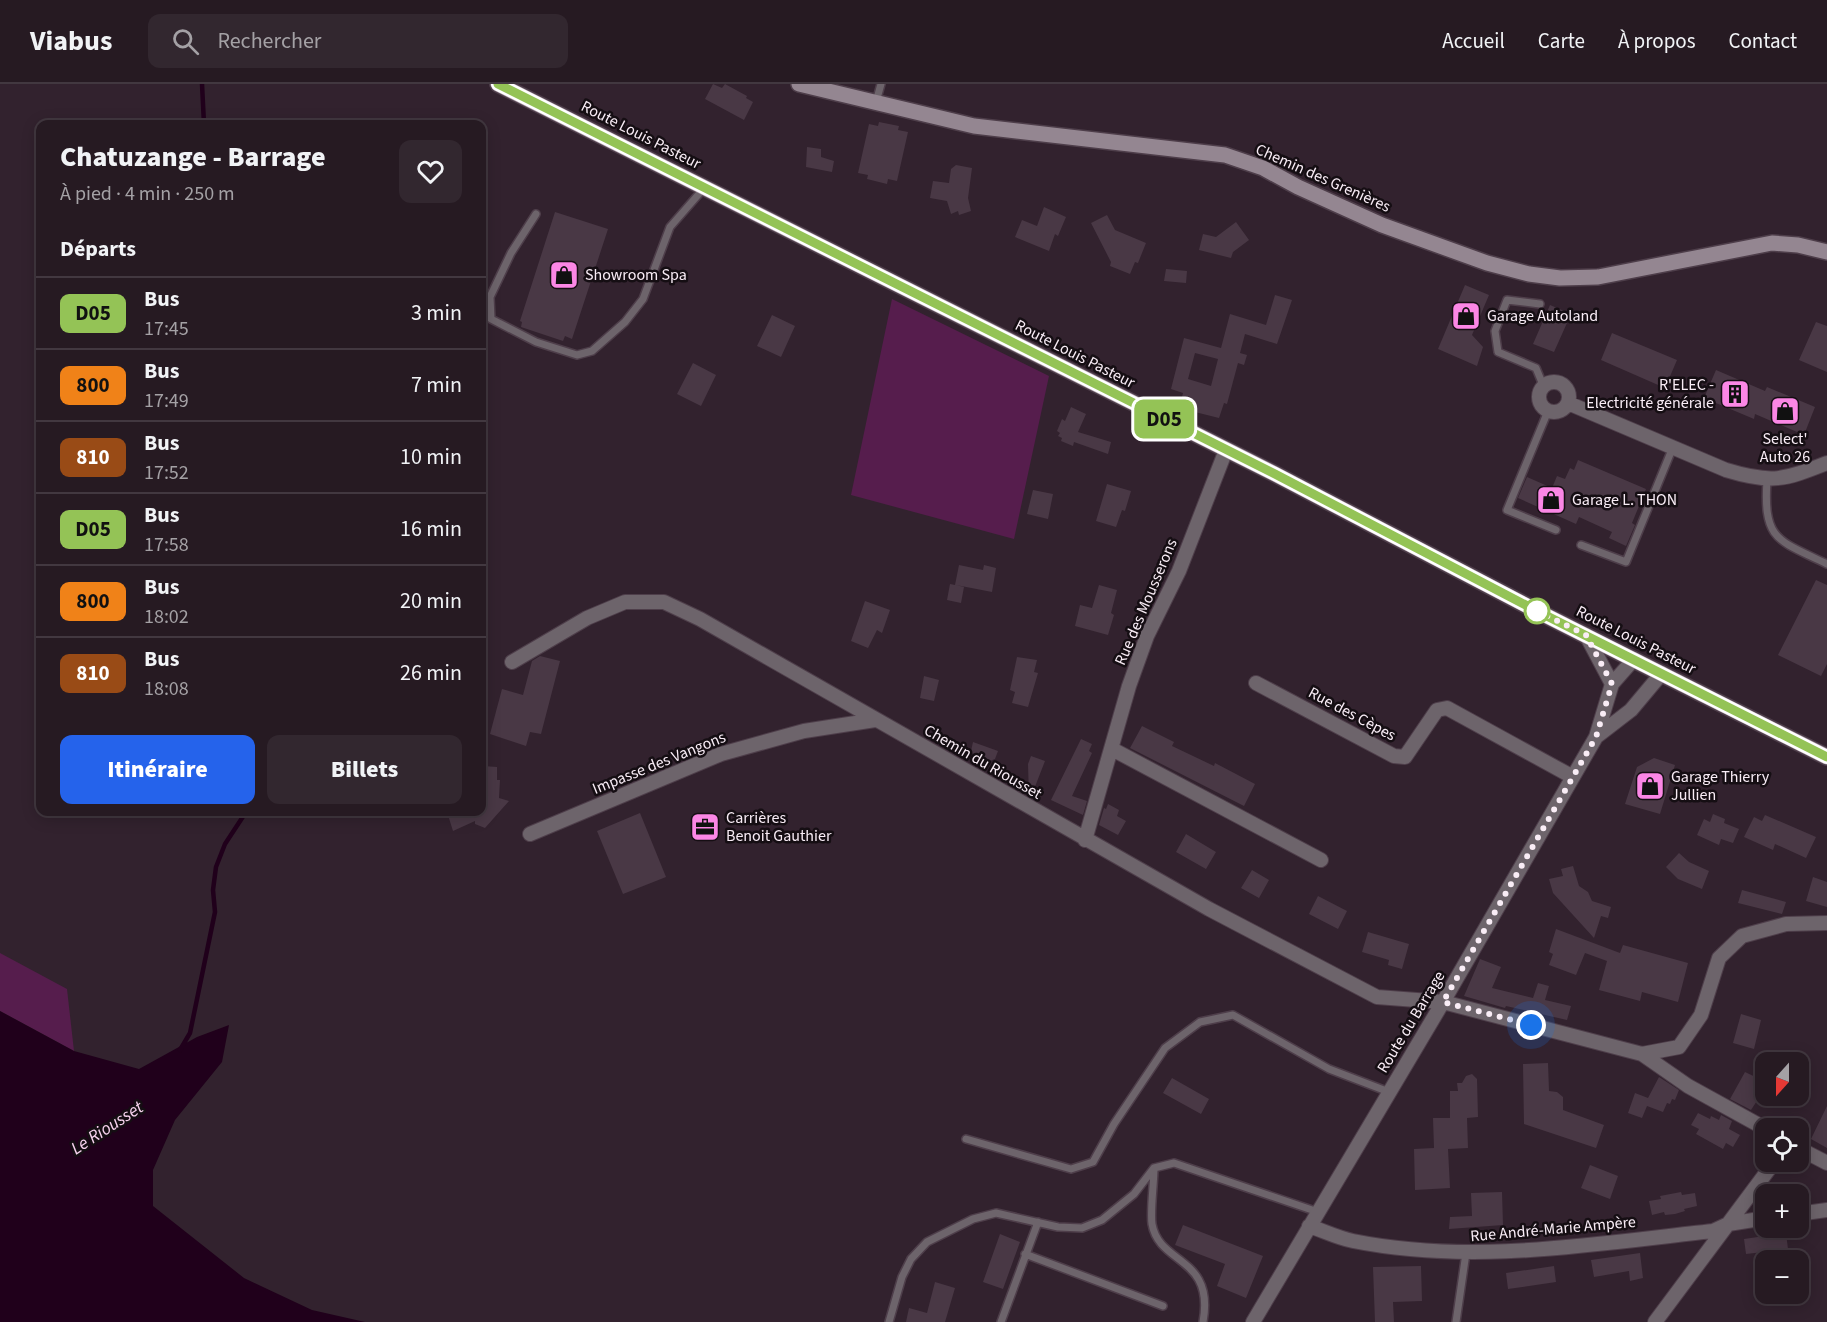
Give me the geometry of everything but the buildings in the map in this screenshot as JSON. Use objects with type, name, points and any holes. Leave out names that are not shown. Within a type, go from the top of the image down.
[{"type":"main road","name":"Route Louis Pasteur","points":[[498,84],[1226,450],[1827,757]]},
{"type":"street","name":"Chemin des Grenières","points":[[799,84],[974,126],[1225,155],[1263,168],[1298,187],[1382,225],[1487,263],[1529,274],[1560,278],[1598,277],[1772,243],[1798,245],[1827,252]]},
{"type":"street","points":[[1553,381],[1563,384],[1569,393],[1568,403],[1556,412],[1548,411],[1541,406],[1538,399],[1539,391],[1543,385],[1553,381]]},
{"type":"street","points":[[1568,403],[1726,470],[1753,478],[1767,480],[1792,476],[1827,463]]},
{"type":"street","name":"Rue des Mousserons","points":[[1085,840],[1147,636],[1179,571],[1226,450]]},
{"type":"street","name":"Chemin du Riousset","points":[[512,662],[586,618],[625,602],[664,602],[700,619],[1209,909],[1377,997],[1443,1002],[1642,1054]]},
{"type":"street","points":[[1586,635],[1612,684]]},
{"type":"street","name":"Route du Barrage","points":[[1253,1322],[1443,1002],[1596,737],[1612,684],[1634,659]]},
{"type":"street","name":"Route du Barrage","points":[[1596,737],[1631,710],[1662,673]]},
{"type":"street","name":"Rue des Cèpes","points":[[1256,682],[1394,756],[1405,757],[1437,710],[1447,708],[1573,777]]},
{"type":"street","name":"Impasse des Vangons","points":[[530,834],[721,754],[804,731],[875,720]]},
{"type":"street","points":[[1112,749],[1321,860]]},
{"type":"street","points":[[1642,1054],[1679,1047],[1701,1015],[1719,958],[1742,936],[1786,924],[1827,923]]},
{"type":"street","points":[[1642,1054],[1688,1086],[1755,1123]]},
{"type":"street","points":[[1809,1154],[1827,1163]]},
{"type":"street","points":[[1652,1321],[1766,1172]]},
{"type":"street","points":[[1809,1212],[1827,1210]]},
{"type":"street","name":"Rue André-Marie Ampère","points":[[1309,1226],[1350,1240],[1407,1250],[1466,1253],[1529,1251],[1713,1231],[1728,1224],[1755,1220]]},
{"type":"lane","points":[[876,102],[881,84]]},
{"type":"lane","points":[[536,213],[511,253],[490,297],[492,319],[536,342],[576,355],[592,351],[625,322],[643,299],[670,227],[705,187]]},
{"type":"lane","points":[[1540,304],[1507,300],[1495,330],[1498,352],[1536,368],[1543,385]]},
{"type":"lane","points":[[1548,411],[1507,510],[1556,530]]},
{"type":"lane","points":[[1581,545],[1626,562],[1673,447]]},
{"type":"lane","points":[[1767,480],[1770,529],[1779,540],[1827,564]]},
{"type":"lane","points":[[966,1139],[1071,1169],[1093,1162],[1114,1124],[1165,1048],[1200,1022],[1233,1015],[1329,1069],[1389,1092]]},
{"type":"lane","points":[[889,1322],[902,1277],[912,1259],[927,1242],[973,1220],[996,1213],[1058,1227],[1082,1228],[1102,1220],[1134,1194],[1154,1168],[1174,1163],[1318,1212]]},
{"type":"lane","points":[[1154,1168],[1152,1225],[1161,1243],[1195,1273],[1204,1288],[1206,1305],[1203,1322]]},
{"type":"lane","points":[[1001,1322],[1038,1222]]},
{"type":"lane","points":[[1456,1322],[1466,1253]]},
{"type":"lane","points":[[1025,1254],[1163,1306]]},
{"type":"shaded area","points":[[892,299],[1049,376],[1014,539],[851,495]]},
{"type":"shaded area","points":[[0,953],[67,989],[74,1051],[0,1011]]},
{"type":"water","points":[[0,1011],[74,1051],[139,1069],[197,1037],[229,1025],[222,1062],[175,1120],[153,1170],[153,1206],[244,1278],[312,1310],[365,1322],[0,1322]]},
{"type":"waterway","name":"Le Riousset","points":[[202,84],[204,120]]},
{"type":"waterway","name":"Le Riousset","points":[[180,1050],[190,1033],[215,912],[213,890],[216,867],[225,844],[243,816]]},
{"type":"bus line","name":"D05","points":[[498,84],[1275,474],[1537,611],[1827,757]]},
{"type":"place","name":"Showroom Spa","points":[[564,275]]},
{"type":"place","name":"Garage Autoland","points":[[1466,316]]},
{"type":"place","name":"R'ELEC - Electricité générale","points":[[1735,394]]},
{"type":"place","name":"Select' Auto 26","points":[[1785,411]]},
{"type":"place","name":"Garage L. THON","points":[[1551,500]]},
{"type":"place","name":"Garage Thierry Jullien","points":[[1650,786]]},
{"type":"place","name":"Carrières Benoit Gauthier","points":[[705,827]]},
{"type":"route","points":[[1531,1025],[1443,1002],[1596,737],[1612,684],[1586,635],[1537,611]]}]
